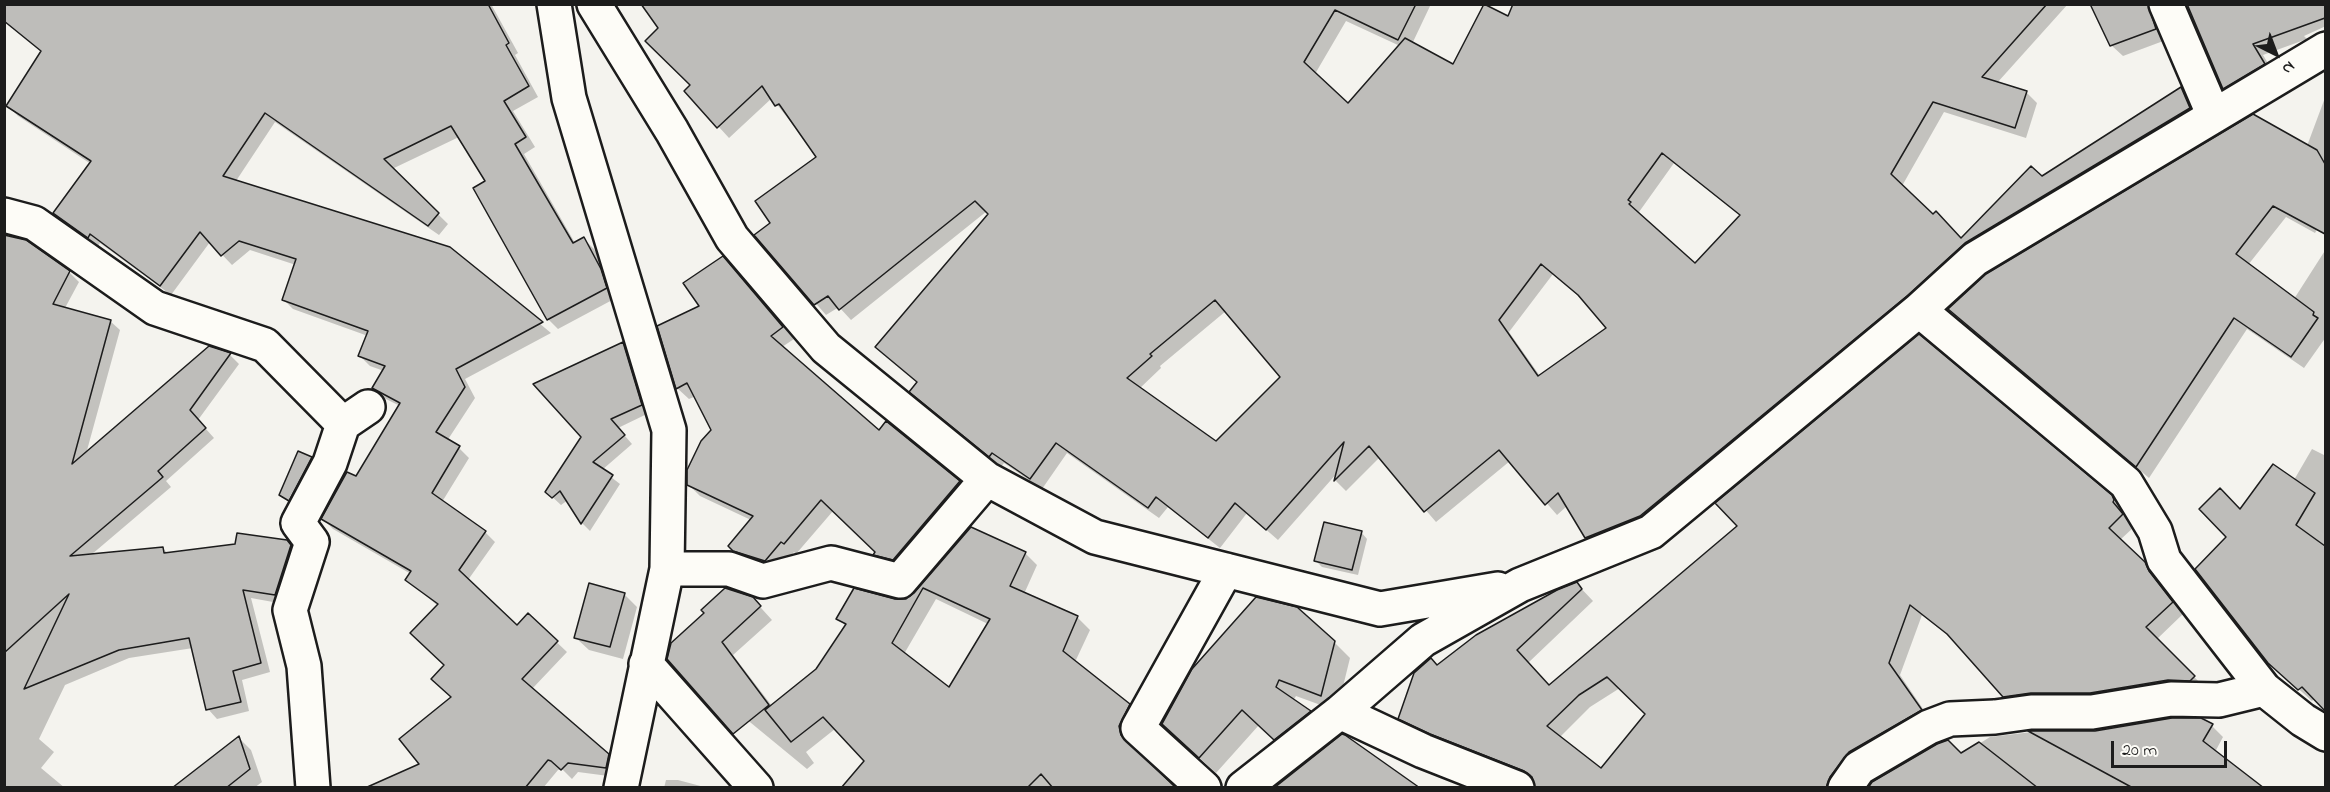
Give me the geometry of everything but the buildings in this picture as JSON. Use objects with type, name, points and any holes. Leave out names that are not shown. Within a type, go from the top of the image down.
[{"type":"street","points":[[554,4],[569,98],[669,430],[667,569],[621,788]]},
{"type":"street","points":[[594,4],[672,130],[732,238],[826,348],[987,479],[1095,537],[1380,609],[1520,585]]},
{"type":"street","points":[[2166,4],[2214,116]]},
{"type":"street","points":[[1243,788],[1340,712],[1423,640],[1520,585],[1651,532],[1919,310],[1975,259],[2325,49]]},
{"type":"street","points":[[4,215],[34,223],[155,308],[265,345],[356,416],[298,523],[312,542],[290,610],[304,666],[313,788]]},
{"type":"street","points":[[1919,310],[2126,483],[2155,531],[2164,560],[2264,689],[2325,734]]},
{"type":"street","points":[[667,569],[729,569],[763,580],[831,563],[900,581],[987,479]]},
{"type":"street","points":[[1204,788],[1138,728],[1226,570]]},
{"type":"street","points":[[646,664],[756,788]]},
{"type":"street","points":[[1845,788],[1859,768],[1929,727],[1950,719],[1995,717],[2031,712],[2092,712],[2171,699],[2219,700],[2264,689]]},
{"type":"street","points":[[1340,712],[1423,751],[1517,788]]}]
